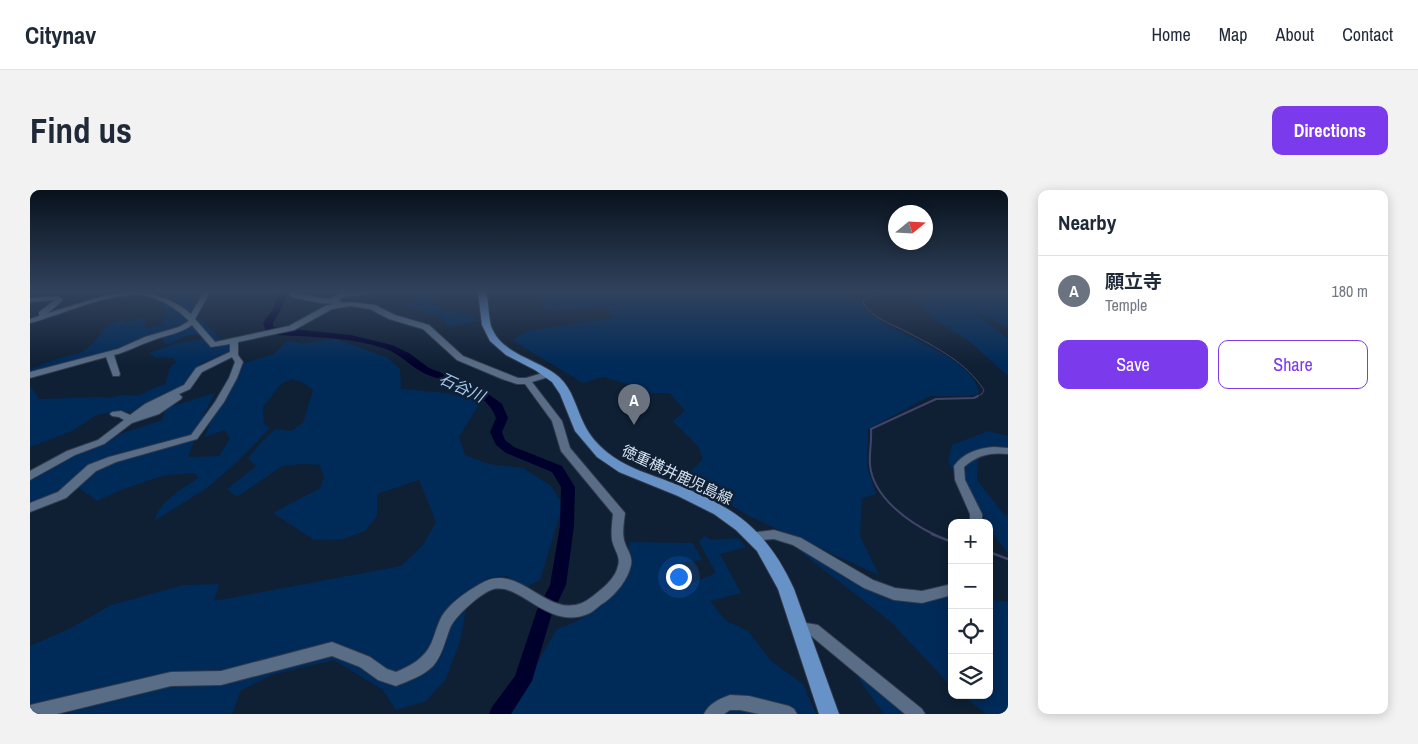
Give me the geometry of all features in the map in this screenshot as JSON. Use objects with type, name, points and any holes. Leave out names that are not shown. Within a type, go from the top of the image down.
[{"type":"main road","name":"徳重横井鹿児島線","points":[[485,316],[492,336],[502,347],[518,359],[549,374],[564,389],[569,397],[579,426],[599,452],[616,465],[704,502],[733,520],[752,536],[777,570],[800,628],[824,713]]},
{"type":"street","points":[[188,316],[205,334],[211,344],[234,342],[280,330],[300,324],[313,316]]},
{"type":"street","points":[[30,376],[109,354],[148,339],[182,329],[194,316]]},
{"type":"street","points":[[391,316],[419,324],[430,331],[460,358],[505,377],[517,381],[527,381],[549,374]]},
{"type":"street","points":[[30,321],[45,317]]},
{"type":"street","points":[[30,508],[62,495],[82,475],[99,465],[131,452],[185,440],[202,431],[206,420],[232,384],[239,362],[234,355],[234,342]]},
{"type":"street","points":[[109,354],[116,374]]},
{"type":"street","points":[[30,476],[72,453],[101,442],[148,406],[187,387],[199,370],[234,355]]},
{"type":"street","points":[[30,713],[171,679],[221,678],[332,649],[365,662],[383,675],[396,680],[427,662],[434,653],[450,616],[486,586],[496,582],[502,581],[528,594],[538,602],[567,612],[584,611],[598,602],[622,576],[626,562],[623,552],[619,549],[617,538],[618,513],[565,449],[557,421],[527,381]]},
{"type":"street","points":[[115,414],[121,414],[130,420]]},
{"type":"street","points":[[976,519],[976,514],[960,480],[959,466],[976,453],[1008,450]]},
{"type":"street","points":[[752,536],[764,532],[778,534],[859,579],[894,595],[926,598],[948,590]]},
{"type":"street","points":[[800,628],[813,629],[917,714]]},
{"type":"street","points":[[712,714],[718,708],[740,701],[789,714]]},
{"type":"shaded area","points":[[165,316],[198,316],[232,350],[202,363],[185,385],[134,412],[96,415],[72,431],[30,447],[30,386],[39,399],[137,396],[165,385],[171,366],[176,362],[173,358],[156,358],[149,353],[177,343],[204,339],[201,336],[192,335],[169,344],[164,343],[162,338],[124,352],[30,375],[30,369],[69,355],[79,354],[88,348],[106,328],[117,321],[124,320],[125,323],[145,317],[146,328],[163,325]]},
{"type":"shaded area","points":[[439,316],[475,316],[477,321],[448,327]]},
{"type":"shaded area","points":[[612,316],[874,316],[961,366],[973,379],[979,394],[967,396],[930,396],[868,429],[867,466],[876,494],[862,498],[860,536],[879,575],[749,516],[685,477],[703,459],[698,446],[673,421],[685,411],[670,393],[636,393],[628,384],[603,377],[583,383],[512,340],[527,331],[613,318]]},
{"type":"shaded area","points":[[931,316],[980,316],[1008,339],[1008,376],[969,341]]},
{"type":"shaded area","points":[[983,316],[1008,316],[1008,328]]},
{"type":"shaded area","points":[[336,339],[388,358],[400,369],[401,389],[447,393],[481,401],[459,437],[465,455],[489,464],[523,468],[551,486],[563,505],[540,580],[524,588],[507,576],[488,578],[468,597],[460,642],[445,680],[426,701],[396,710],[383,690],[334,660],[272,675],[241,690],[232,714],[68,714],[75,708],[30,706],[30,646],[71,628],[111,605],[184,585],[219,584],[214,601],[401,566],[423,545],[436,522],[419,480],[377,494],[377,516],[365,531],[343,539],[314,540],[273,513],[320,488],[324,477],[320,465],[282,466],[237,497],[227,489],[256,466],[248,458],[263,440],[276,429],[291,431],[303,423],[313,390],[304,383],[292,379],[281,384],[263,407],[264,424],[270,428],[238,461],[207,488],[154,521],[157,513],[166,501],[198,478],[195,473],[165,475],[118,491],[97,501],[75,485],[30,511],[30,472],[72,450],[162,420],[166,408],[215,393],[205,412],[188,457],[219,456],[230,438],[225,430],[205,437],[221,391],[230,383],[241,364],[274,354],[287,341],[304,343]]},
{"type":"shaded area","points":[[988,431],[1008,436],[1008,453],[995,449],[978,459],[977,480],[1005,516],[1008,514],[1008,553],[993,534],[993,519],[982,519],[948,462],[952,445]]},
{"type":"shaded area","points":[[704,536],[712,540],[738,538],[746,547],[720,554],[741,593],[710,601],[725,620],[748,631],[771,661],[803,684],[816,714],[505,714],[526,683],[557,629],[571,624],[592,612],[616,589],[631,566],[627,551],[630,542],[693,543],[702,560],[680,563],[690,584],[716,573],[699,542]]},
{"type":"shaded area","points":[[797,549],[906,595],[948,592],[948,683],[890,621]]},
{"type":"shaded area","points":[[993,600],[1008,602],[1008,714],[986,714],[967,699],[993,699]]},
{"type":"shaded area","points":[[863,674],[913,714],[884,714],[859,679]]},
{"type":"waterway","name":"石谷川","points":[[272,316],[268,323],[269,329],[276,332],[351,338],[389,347],[405,355],[425,370],[476,390],[498,406],[502,418],[496,432],[500,442],[510,450],[557,469],[568,487],[567,526],[558,585],[551,599]]},
{"type":"waterway","points":[[876,316],[930,344],[969,371],[984,390],[982,394],[975,397]]},
{"type":"waterway","points":[[935,535],[903,516],[878,488],[870,465],[871,429],[936,399],[974,398],[978,396]]},
{"type":"waterway","points":[[932,534],[948,540]]},
{"type":"waterway","points":[[993,553],[1008,559]]},
{"type":"waterway","name":"石谷川","points":[[499,714],[523,681],[544,613]]},
{"type":"place","name":"願立寺","points":[[634,425]]}]
